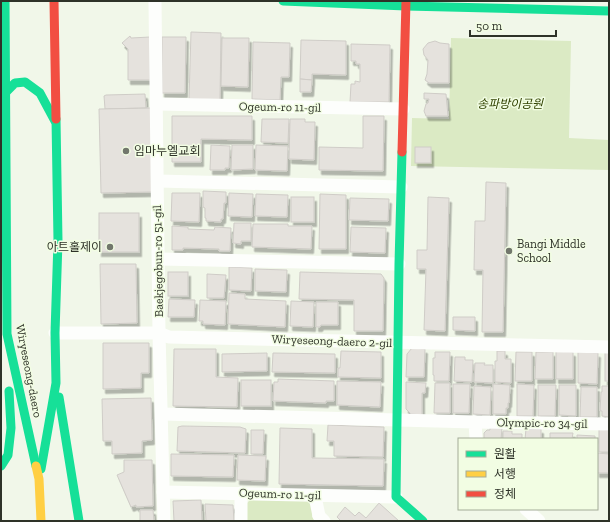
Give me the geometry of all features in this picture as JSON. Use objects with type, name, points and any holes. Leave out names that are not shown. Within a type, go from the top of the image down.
[{"type":"main road","name":"Wiryeseong-daero","points":[[5,1],[7,334],[39,480],[41,521]]},
{"type":"main road","name":"Wiryeseong-daero","points":[[39,480],[56,383],[55,333],[58,241],[54,1]]},
{"type":"main road","points":[[283,1],[609,11]]},
{"type":"main road","points":[[406,4],[399,264],[396,497],[423,521]]},
{"type":"main road","points":[[6,93],[15,83],[25,82],[40,93],[57,125]]},
{"type":"main road","points":[[1,466],[8,455],[11,428],[7,334]]},
{"type":"main road","points":[[56,383],[79,521]]},
{"type":"street","name":"Baekjegobun-ro 51-gil","points":[[155,1],[159,333],[164,521]]},
{"type":"street","name":"Ogeum-ro 11-gil","points":[[157,104],[403,110]]},
{"type":"street","points":[[158,181],[401,187]]},
{"type":"street","points":[[159,259],[399,264]]},
{"type":"street","name":"Wiryeseong-daero 2-gil","points":[[55,333],[159,333],[169,337],[609,347]]},
{"type":"street","points":[[162,414],[397,420]]},
{"type":"street","name":"Olympic-ro 34-gil","points":[[397,420],[609,424]]},
{"type":"street","points":[[476,422],[476,438]]},
{"type":"street","name":"Ogeum-ro 11-gil","points":[[163,492],[396,497]]},
{"type":"street","points":[[241,493],[241,521]]},
{"type":"street","points":[[316,496],[319,516],[324,521]]},
{"type":"street","points":[[527,510],[539,521]]},
{"type":"green space","name":"송파방이공원","points":[[451,38],[571,41],[569,138],[609,140],[609,170],[411,166],[412,118],[449,119]]},
{"type":"green space","points":[[251,499],[306,500],[312,506],[312,517],[317,521],[246,521],[245,505]]},
{"type":"building","points":[[191,32],[221,33],[220,100],[189,99]]},
{"type":"building","points":[[130,36],[131,38],[150,37],[150,80],[128,80],[128,49],[122,43]]},
{"type":"building","points":[[162,37],[186,37],[185,93],[162,93]]},
{"type":"building","points":[[222,38],[249,38],[248,87],[221,86]]},
{"type":"building","points":[[301,40],[346,41],[346,75],[312,74],[312,80],[300,79]]},
{"type":"building","points":[[435,41],[449,44],[449,83],[429,83],[425,80],[428,60],[424,55],[423,49],[428,43]]},
{"type":"building","points":[[253,42],[290,43],[289,77],[281,77],[280,100],[252,99]]},
{"type":"building","points":[[351,44],[390,45],[389,102],[350,102],[351,84],[355,84],[355,81],[360,82],[360,64],[356,64],[356,61],[351,61]]},
{"type":"building","points":[[300,79],[312,80],[311,92],[300,92]]},
{"type":"building","points":[[424,93],[446,94],[448,116],[426,116],[424,111],[429,99],[424,99]]},
{"type":"building","points":[[145,94],[146,108],[105,109],[104,96],[106,95]]},
{"type":"building","name":"임마누엘교회","points":[[151,108],[152,192],[101,193],[99,109]]},
{"type":"building","points":[[172,116],[252,116],[252,140],[201,139],[201,162],[172,162]]},
{"type":"building","points":[[363,116],[384,116],[383,171],[319,170],[319,147],[363,148]]},
{"type":"building","points":[[262,119],[289,119],[288,143],[261,142]]},
{"type":"building","points":[[290,119],[305,119],[305,122],[315,122],[314,160],[289,159]]},
{"type":"building","points":[[211,145],[230,146],[229,168],[225,168],[225,170],[210,170]]},
{"type":"building","points":[[232,145],[253,145],[253,169],[231,170]]},
{"type":"building","points":[[256,145],[288,146],[287,171],[255,170]]},
{"type":"building","points":[[415,147],[431,147],[431,163],[415,163]]},
{"type":"building","points":[[486,182],[506,183],[503,332],[482,332],[483,270],[474,270],[475,221],[485,221]]},
{"type":"building","points":[[203,191],[226,192],[226,203],[224,203],[223,219],[221,219],[221,222],[206,221],[205,208],[203,207]]},
{"type":"building","points":[[172,193],[200,193],[199,222],[171,221]]},
{"type":"building","points":[[229,193],[253,194],[252,217],[228,216]]},
{"type":"building","points":[[256,194],[288,195],[287,217],[255,216]]},
{"type":"building","points":[[320,194],[346,195],[346,249],[319,249]]},
{"type":"building","points":[[291,197],[314,197],[314,222],[291,222]]},
{"type":"building","points":[[428,197],[449,198],[445,331],[424,330],[426,269],[417,269],[417,250],[427,250]]},
{"type":"building","points":[[350,198],[389,199],[388,221],[349,220]]},
{"type":"building","points":[[99,213],[139,213],[139,252],[99,252]]},
{"type":"building","points":[[234,223],[251,223],[251,241],[241,241],[241,244],[233,243]]},
{"type":"building","points":[[253,224],[312,226],[311,249],[252,247]]},
{"type":"building","points":[[172,226],[188,227],[188,229],[214,230],[215,227],[231,228],[230,251],[219,251],[219,249],[183,248],[183,250],[172,250]]},
{"type":"building","points":[[351,227],[386,228],[385,253],[350,252]]},
{"type":"building","points":[[100,264],[136,264],[137,323],[101,324]]},
{"type":"building","points":[[229,267],[252,268],[251,291],[229,290]]},
{"type":"building","points":[[255,269],[287,270],[286,292],[255,291]]},
{"type":"building","points":[[168,272],[188,272],[188,296],[168,296]]},
{"type":"building","points":[[300,272],[381,274],[384,278],[383,331],[354,331],[354,300],[299,299]]},
{"type":"building","points":[[207,274],[226,275],[224,298],[207,298]]},
{"type":"building","points":[[229,293],[245,294],[245,299],[286,301],[285,327],[228,324]]},
{"type":"building","points":[[169,299],[195,300],[194,317],[168,317]]},
{"type":"building","points":[[200,300],[226,301],[225,325],[203,324],[203,321],[199,321]]},
{"type":"building","points":[[291,301],[314,302],[313,327],[290,326]]},
{"type":"building","points":[[316,302],[338,302],[338,325],[321,325],[320,327],[316,327]]},
{"type":"building","points":[[453,317],[475,317],[475,331],[453,330]]},
{"type":"building","points":[[103,343],[149,343],[149,373],[141,373],[141,388],[103,389]]},
{"type":"building","points":[[412,348],[425,349],[424,377],[406,377],[407,354]]},
{"type":"building","points":[[174,349],[216,349],[216,377],[238,378],[237,407],[173,406]]},
{"type":"building","points":[[341,351],[381,352],[381,378],[338,377]]},
{"type":"building","points":[[497,351],[505,351],[505,359],[511,359],[511,383],[495,382],[495,361],[497,361]]},
{"type":"building","points":[[556,351],[573,352],[573,379],[556,379]]},
{"type":"building","points":[[435,352],[450,352],[449,381],[434,381],[433,358],[435,358]]},
{"type":"building","points":[[516,352],[532,352],[532,381],[515,381]]},
{"type":"building","points":[[536,352],[553,352],[553,379],[535,379]]},
{"type":"building","points":[[578,352],[598,353],[597,384],[578,383]]},
{"type":"building","points":[[605,352],[609,352],[609,381],[605,381]]},
{"type":"building","points":[[267,353],[267,371],[222,372],[222,354]]},
{"type":"building","points":[[273,353],[335,354],[335,373],[272,372]]},
{"type":"building","points":[[455,357],[465,357],[465,360],[473,360],[472,382],[454,381]]},
{"type":"building","points":[[475,363],[493,365],[493,383],[474,382]]},
{"type":"building","points":[[278,379],[334,381],[334,401],[326,401],[326,403],[273,401],[274,382],[278,382]]},
{"type":"building","points":[[241,380],[271,380],[271,406],[241,406]]},
{"type":"building","points":[[337,381],[381,382],[380,407],[337,405]]},
{"type":"building","points":[[406,382],[426,383],[425,393],[422,393],[422,415],[411,414],[406,409]]},
{"type":"building","points":[[435,383],[450,383],[450,413],[434,413]]},
{"type":"building","points":[[453,384],[470,384],[469,413],[453,413]]},
{"type":"building","points":[[493,384],[510,385],[509,403],[508,408],[506,408],[506,414],[493,414]]},
{"type":"building","points":[[517,384],[534,385],[533,416],[517,416]]},
{"type":"building","points":[[538,385],[556,385],[555,416],[538,416]]},
{"type":"building","points":[[559,385],[576,385],[576,416],[559,415]]},
{"type":"building","points":[[474,386],[491,387],[490,415],[473,414]]},
{"type":"building","points":[[602,386],[609,386],[609,417],[602,416],[602,411],[600,411]]},
{"type":"building","points":[[581,387],[597,387],[597,417],[580,417]]},
{"type":"building","points":[[151,398],[152,440],[142,441],[142,453],[112,454],[112,441],[103,441],[102,399]]},
{"type":"building","points":[[328,425],[384,427],[383,457],[334,456],[334,441],[327,441]]},
{"type":"building","points":[[178,427],[240,427],[246,429],[245,453],[177,451]]},
{"type":"building","points":[[280,428],[312,429],[312,458],[384,459],[383,486],[279,484]]},
{"type":"building","points":[[490,428],[502,428],[501,438],[484,438],[484,433],[487,430],[490,430]]},
{"type":"building","points":[[526,429],[541,429],[541,438],[525,438]]},
{"type":"building","points":[[599,429],[609,430],[609,452],[599,452]]},
{"type":"building","points":[[251,430],[264,430],[263,454],[251,454]]},
{"type":"building","points":[[503,431],[512,431],[512,434],[522,434],[522,438],[503,438]]},
{"type":"building","points":[[550,433],[573,433],[572,438],[550,438]]},
{"type":"building","points":[[577,435],[595,436],[595,438],[577,438]]},
{"type":"building","points":[[598,453],[609,454],[609,473],[598,473]]},
{"type":"building","points":[[171,454],[234,455],[233,477],[171,476]]},
{"type":"building","points":[[238,455],[266,456],[265,481],[237,480]]},
{"type":"building","points":[[124,460],[152,460],[153,506],[136,507],[136,505],[131,507],[117,475],[124,472]]},
{"type":"building","points":[[201,500],[202,521],[174,521],[173,501]]},
{"type":"building","points":[[379,503],[399,521],[341,521],[337,517],[345,507],[355,516],[359,512],[366,518]]},
{"type":"building","points":[[205,504],[233,505],[234,521],[206,521]]},
{"type":"building","points":[[140,510],[153,510],[154,521],[140,521]]},
{"type":"traffic: fast","points":[[5,1],[7,334],[36,466]]},
{"type":"traffic: fast","points":[[283,1],[406,6],[609,11]]},
{"type":"traffic: fast","points":[[5,93],[15,83],[25,82],[40,93],[55,121]]},
{"type":"traffic: fast","points":[[41,469],[56,383],[55,333],[58,241],[56,119]]},
{"type":"traffic: fast","points":[[402,152],[396,497],[423,521]]},
{"type":"traffic: fast","points":[[1,466],[8,455],[11,428],[9,391]]},
{"type":"traffic: fast","points":[[59,397],[79,521]]},
{"type":"traffic: slow","points":[[36,466],[39,479],[41,521]]},
{"type":"traffic: jam","points":[[54,1],[56,119]]},
{"type":"traffic: jam","points":[[402,152],[406,1]]},
{"type":"place","name":"임마누엘교회","points":[[126,151]]},
{"type":"place","name":"아트홀제이","points":[[110,247]]},
{"type":"place","name":"Bangi Middle School","points":[[509,251]]}]
